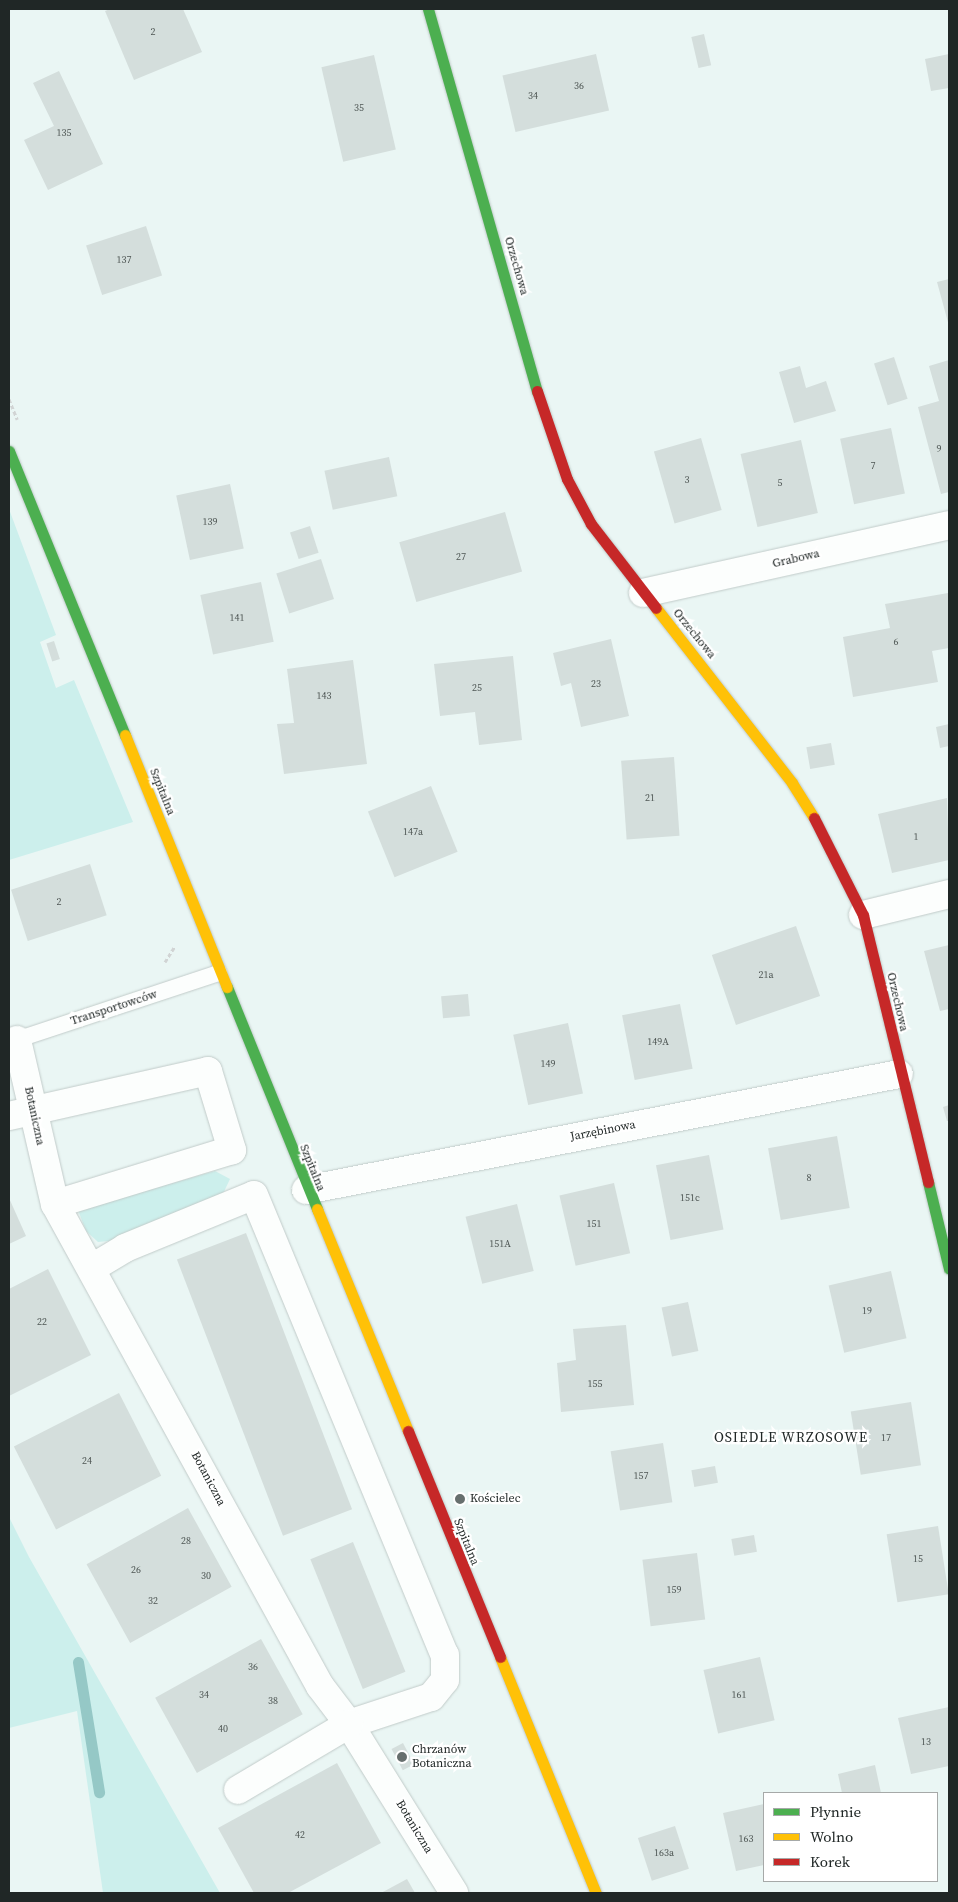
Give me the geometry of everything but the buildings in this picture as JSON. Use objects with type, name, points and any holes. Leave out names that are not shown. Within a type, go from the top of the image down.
[{"type":"main road","name":"Orzechowa","points":[[428,9],[552,439],[591,524],[792,783],[831,846],[863,915],[899,1074],[949,1269]]},
{"type":"main road","name":"Szpitalna","points":[[9,451],[306,1190],[596,1893]]},
{"type":"street","name":"Grabowa","points":[[643,593],[949,525]]},
{"type":"street","points":[[863,915],[949,894]]},
{"type":"street","name":"Botaniczna","points":[[13,1041],[20,1112],[54,1204],[92,1268],[271,1601],[320,1686],[349,1724],[454,1893]]},
{"type":"street","points":[[20,1112],[208,1071],[232,1150],[54,1204]]},
{"type":"street","name":"Jarzębinowa","points":[[306,1190],[899,1074]]},
{"type":"street","points":[[92,1268],[125,1248],[254,1194],[445,1655],[445,1680],[431,1697],[349,1724],[238,1790]]},
{"type":"lane","name":"Transportowców","points":[[13,1041],[219,973]]},
{"type":"shaded area","points":[[9,509],[56,635],[40,642],[56,688],[74,680],[133,822],[9,860]]},
{"type":"shaded area","points":[[215,1171],[230,1179],[220,1200],[118,1240],[98,1242],[86,1231],[78,1210]]},
{"type":"shaded area","points":[[9,1517],[29,1557],[220,1893],[103,1893],[77,1711],[9,1728]]},
{"type":"waterway","points":[[78,1662],[99,1792]]},
{"type":"traffic: fast","points":[[428,9],[537,391]]},
{"type":"traffic: fast","points":[[9,451],[125,735]]},
{"type":"traffic: fast","points":[[227,987],[317,1209]]},
{"type":"traffic: fast","points":[[928,1182],[949,1269]]},
{"type":"traffic: slow","points":[[656,608],[792,783],[814,818]]},
{"type":"traffic: slow","points":[[125,735],[227,987]]},
{"type":"traffic: slow","points":[[317,1209],[408,1431]]},
{"type":"traffic: slow","points":[[500,1657],[596,1893]]},
{"type":"traffic: jam","points":[[537,391],[567,479],[591,524],[656,608]]},
{"type":"traffic: jam","points":[[814,818],[863,915],[928,1182]]},
{"type":"traffic: jam","points":[[408,1431],[500,1657]]},
{"type":"place","name":"Kościelec","points":[[460,1499]]},
{"type":"place","name":"Chrzanów Botaniczna","points":[[402,1757]]},
{"type":"district","name":"OSIEDLE WRZOSOWE","points":[[791,1437]]}]
